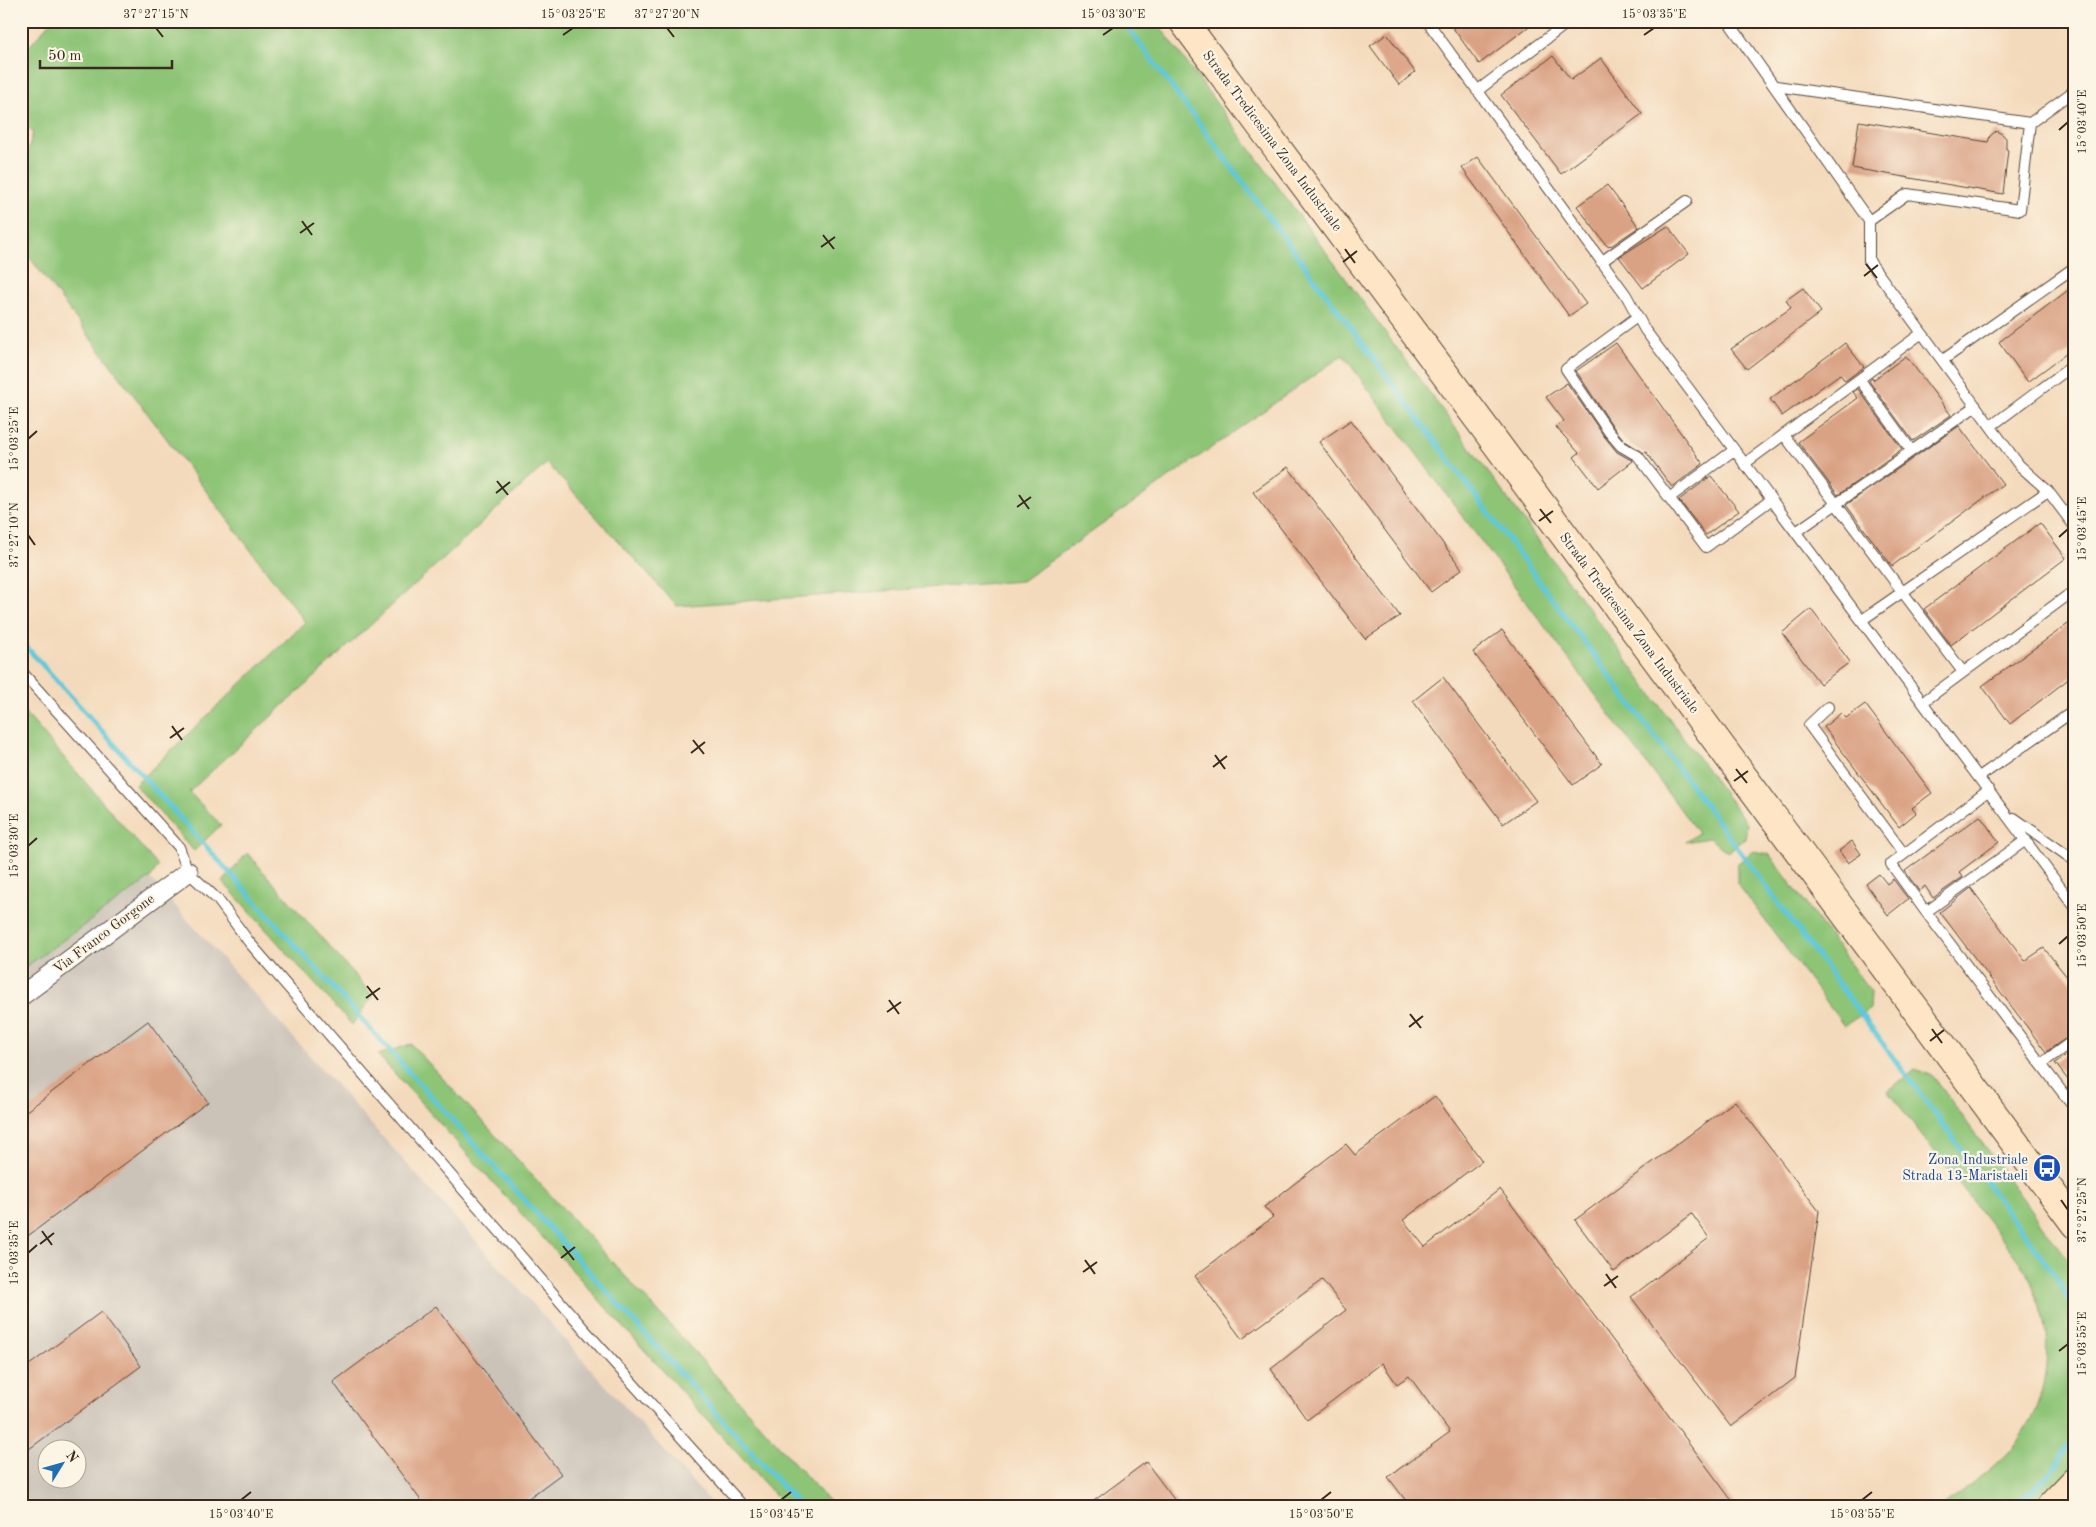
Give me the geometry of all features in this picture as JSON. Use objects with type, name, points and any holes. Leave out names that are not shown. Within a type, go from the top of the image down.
[{"type":"street","name":"Strada Tredicesima Zona Industriale","points":[[1183,21],[2075,1224]]},
{"type":"street","name":"Via Franco Gorgone","points":[[21,996],[188,872]]},
{"type":"street","points":[[2051,1506],[2075,1481]]},
{"type":"street","points":[[2064,1506],[2075,1498]]},
{"type":"lane","points":[[1426,21],[1626,295],[1644,330],[2075,907]]},
{"type":"lane","points":[[1477,91],[1570,21]]},
{"type":"lane","points":[[1728,21],[1776,86],[1869,221],[1869,261],[2019,465],[2048,491],[2075,527]]},
{"type":"lane","points":[[1776,86],[2030,123],[2075,90]]},
{"type":"lane","points":[[1869,221],[1907,194],[2020,210],[2030,123]]},
{"type":"lane","points":[[1601,262],[1687,201]]},
{"type":"lane","points":[[1943,360],[2075,267]]},
{"type":"lane","points":[[1637,317],[1566,369],[1609,432],[1621,446],[1638,456],[1706,547],[1771,500]]},
{"type":"lane","points":[[1744,464],[1922,333]]},
{"type":"lane","points":[[1991,426],[2075,364]]},
{"type":"lane","points":[[1860,380],[1911,450]]},
{"type":"lane","points":[[1796,532],[1976,406]]},
{"type":"lane","points":[[1784,435],[1963,672]]},
{"type":"lane","points":[[1669,498],[1734,450]]},
{"type":"lane","points":[[1862,620],[2048,491]]},
{"type":"lane","points":[[1923,702],[2075,590]]},
{"type":"lane","points":[[21,671],[179,847],[188,872],[218,900],[249,942],[538,1276],[743,1506]]},
{"type":"lane","points":[[1828,707],[1809,725],[1904,854]]},
{"type":"lane","points":[[1979,776],[2075,710]]},
{"type":"lane","points":[[1989,790],[1891,864],[2075,1109]]},
{"type":"lane","points":[[2005,812],[2075,860]]},
{"type":"lane","points":[[1926,912],[2026,840]]},
{"type":"lane","points":[[2041,1064],[2075,1039]]},
{"type":"shaded area","points":[[150,878],[714,1506],[21,1506],[21,970]]},
{"type":"green space","points":[[51,21],[1156,21],[1747,824],[1745,839],[1728,852],[1709,838],[1685,842],[1698,833],[1343,355],[1022,581],[677,606],[547,463],[189,792],[221,825],[194,851],[135,785],[305,622],[27,254],[22,222],[22,193],[23,178],[33,132],[21,121],[21,56]]},
{"type":"green space","points":[[21,708],[158,866],[150,878],[21,970]]},
{"type":"green space","points":[[1753,851],[1769,854],[1871,992],[1870,1009],[1844,1026],[1737,883],[1737,864]]},
{"type":"green space","points":[[247,853],[373,996],[352,1025],[223,882]]},
{"type":"green space","points":[[411,1044],[673,1328],[833,1506],[785,1506],[378,1055]]},
{"type":"green space","points":[[1915,1069],[1933,1076],[2075,1270],[2075,1467],[2036,1506],[1943,1506],[1977,1481],[2001,1460],[2027,1428],[2034,1413],[2043,1383],[2047,1351],[2045,1328],[2028,1273],[1888,1091]]},
{"type":"building","points":[[1448,21],[1536,21],[1479,64]]},
{"type":"building","points":[[1387,34],[1415,72],[1399,85],[1370,46]]},
{"type":"building","points":[[1553,56],[1571,80],[1601,58],[1642,114],[1561,174],[1501,95]]},
{"type":"building","points":[[1859,121],[1988,142],[1990,136],[1996,131],[2002,134],[2006,138],[2006,149],[2008,150],[2003,194],[1852,168]]},
{"type":"building","points":[[1478,157],[1586,304],[1569,316],[1462,168]]},
{"type":"building","points":[[1607,185],[1639,227],[1611,246],[1607,246],[1577,206]]},
{"type":"building","points":[[1668,226],[1689,254],[1643,288],[1619,257]]},
{"type":"building","points":[[2075,285],[2075,347],[2028,382],[1999,342]]},
{"type":"building","points":[[1803,288],[1821,312],[1747,369],[1731,349],[1791,308],[1786,300]]},
{"type":"building","points":[[1616,343],[1703,464],[1672,487],[1646,452],[1644,453],[1625,441],[1614,428],[1576,371]]},
{"type":"building","points":[[1845,343],[1864,367],[1845,381],[1840,374],[1782,416],[1770,399]]},
{"type":"building","points":[[1906,356],[1951,415],[1913,441],[1869,381]]},
{"type":"building","points":[[1567,383],[1617,452],[1633,461],[1598,488],[1574,457],[1579,453],[1556,427],[1564,421],[1546,397]]},
{"type":"building","points":[[1858,389],[1902,449],[1838,495],[1798,442],[1858,398],[1853,392]]},
{"type":"building","points":[[1351,420],[1462,569],[1431,592],[1319,442]]},
{"type":"building","points":[[1959,426],[2003,484],[1892,566],[1846,505]]},
{"type":"building","points":[[1288,467],[1400,616],[1365,639],[1253,492]]},
{"type":"building","points":[[1711,476],[1739,511],[1706,535],[1679,500]]},
{"type":"building","points":[[2040,523],[2066,558],[1951,645],[1924,609]]},
{"type":"building","points":[[1811,609],[1850,662],[1820,684],[1782,633]]},
{"type":"building","points":[[2075,619],[2075,674],[2010,724],[1982,686]]},
{"type":"building","points":[[1502,630],[1602,764],[1573,785],[1473,652]]},
{"type":"building","points":[[1443,677],[1536,801],[1503,824],[1413,701]]},
{"type":"building","points":[[1865,704],[1932,793],[1912,808],[1916,813],[1899,827],[1824,727],[1841,713],[1846,718]]},
{"type":"building","points":[[1980,816],[1999,842],[1959,872],[1963,877],[1933,898],[1925,886],[1919,891],[1905,871]]},
{"type":"building","points":[[1852,841],[1861,854],[1848,863],[1839,851]]},
{"type":"building","points":[[1879,874],[1887,884],[1893,879],[1908,899],[1888,915],[1866,884]]},
{"type":"building","points":[[1971,888],[2025,961],[2044,948],[2075,987],[2075,1032],[2046,1052],[1940,912]]},
{"type":"building","points":[[148,1021],[208,1102],[21,1241],[21,1115]]},
{"type":"building","points":[[2075,1048],[2075,1089],[2055,1063]]},
{"type":"building","points":[[1435,1096],[1482,1161],[1403,1220],[1425,1247],[1500,1189],[1736,1506],[1410,1506],[1388,1477],[1450,1432],[1409,1376],[1397,1384],[1382,1363],[1307,1420],[1271,1369],[1346,1310],[1322,1280],[1242,1339],[1195,1276],[1273,1217],[1264,1207],[1346,1144],[1355,1155]]},
{"type":"building","points":[[1735,1101],[1819,1211],[1795,1378],[1731,1427],[1631,1297],[1709,1238],[1692,1214],[1614,1272],[1575,1220]]},
{"type":"building","points":[[436,1306],[561,1474],[518,1506],[425,1506],[333,1382]]},
{"type":"building","points":[[101,1312],[141,1366],[41,1440],[38,1440],[38,1442],[21,1455],[21,1371]]},
{"type":"building","points":[[1146,1462],[1179,1506],[1087,1506]]},
{"type":"waterway","points":[[1123,21],[2054,1274],[2075,1309]]},
{"type":"waterway","points":[[21,641],[800,1506]]},
{"type":"waterway","points":[[2013,1506],[2032,1491],[2048,1474],[2063,1455],[2075,1434]]},
{"type":"place","name":"Zona Industriale Strada 13-Maristaeli","points":[[2047,1168]]}]
